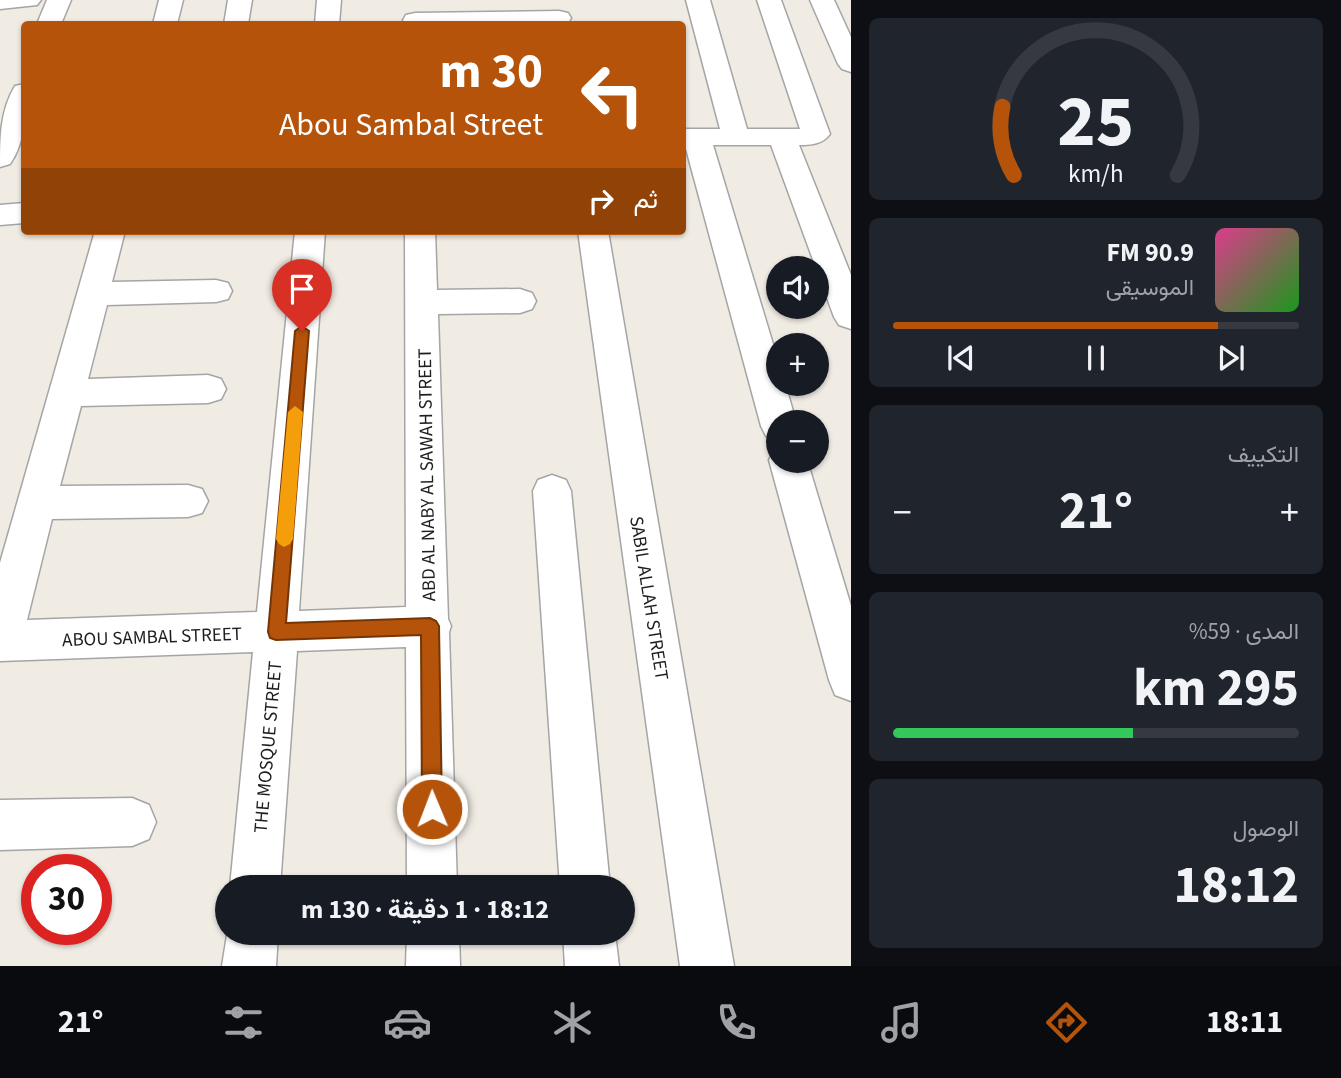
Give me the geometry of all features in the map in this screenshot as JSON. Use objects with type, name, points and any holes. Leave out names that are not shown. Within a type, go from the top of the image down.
[{"type":"street","points":[[0,2],[29,0]]},
{"type":"street","points":[[51,21],[59,0]]},
{"type":"street","points":[[165,21],[171,0]]},
{"type":"street","points":[[236,21],[240,0]]},
{"type":"street","points":[[327,21],[329,0]]},
{"type":"street","points":[[698,0],[736,137]]},
{"type":"street","points":[[769,0],[816,130],[813,136],[690,137],[774,410]]},
{"type":"street","points":[[822,0],[851,64]]},
{"type":"street","points":[[415,15],[559,14]]},
{"type":"street","points":[[0,158],[21,100]]},
{"type":"street","points":[[782,137],[851,317]]},
{"type":"street","points":[[0,215],[21,213]]},
{"type":"street","points":[[0,640],[109,235]]},
{"type":"street","name":"THE MOSQUE STREET","points":[[256,875],[310,235]]},
{"type":"street","name":"ABD AL NABY AL SAWAH STREET","points":[[420,235],[430,626],[432,875]]},
{"type":"street","name":"SABIL ALLAH STREET","points":[[594,235],[707,966]]},
{"type":"street","points":[[93,294],[216,291]]},
{"type":"street","points":[[422,302],[520,301]]},
{"type":"street","points":[[66,393],[208,389]]},
{"type":"street","points":[[792,473],[851,681]]},
{"type":"street","points":[[552,491],[584,875]]},
{"type":"street","points":[[36,503],[188,501]]},
{"type":"street","name":"ABOU SAMBAL STREET","points":[[0,640],[430,626]]},
{"type":"street","points":[[0,825],[132,822]]},
{"type":"street","points":[[249,966],[250,945]]},
{"type":"street","points":[[433,945],[433,966]]},
{"type":"street","points":[[590,945],[592,966]]},
{"type":"slow traffic","points":[[284,539],[295,412]]},
{"type":"route","points":[[302,331],[276,632],[430,626],[432,809]]}]
